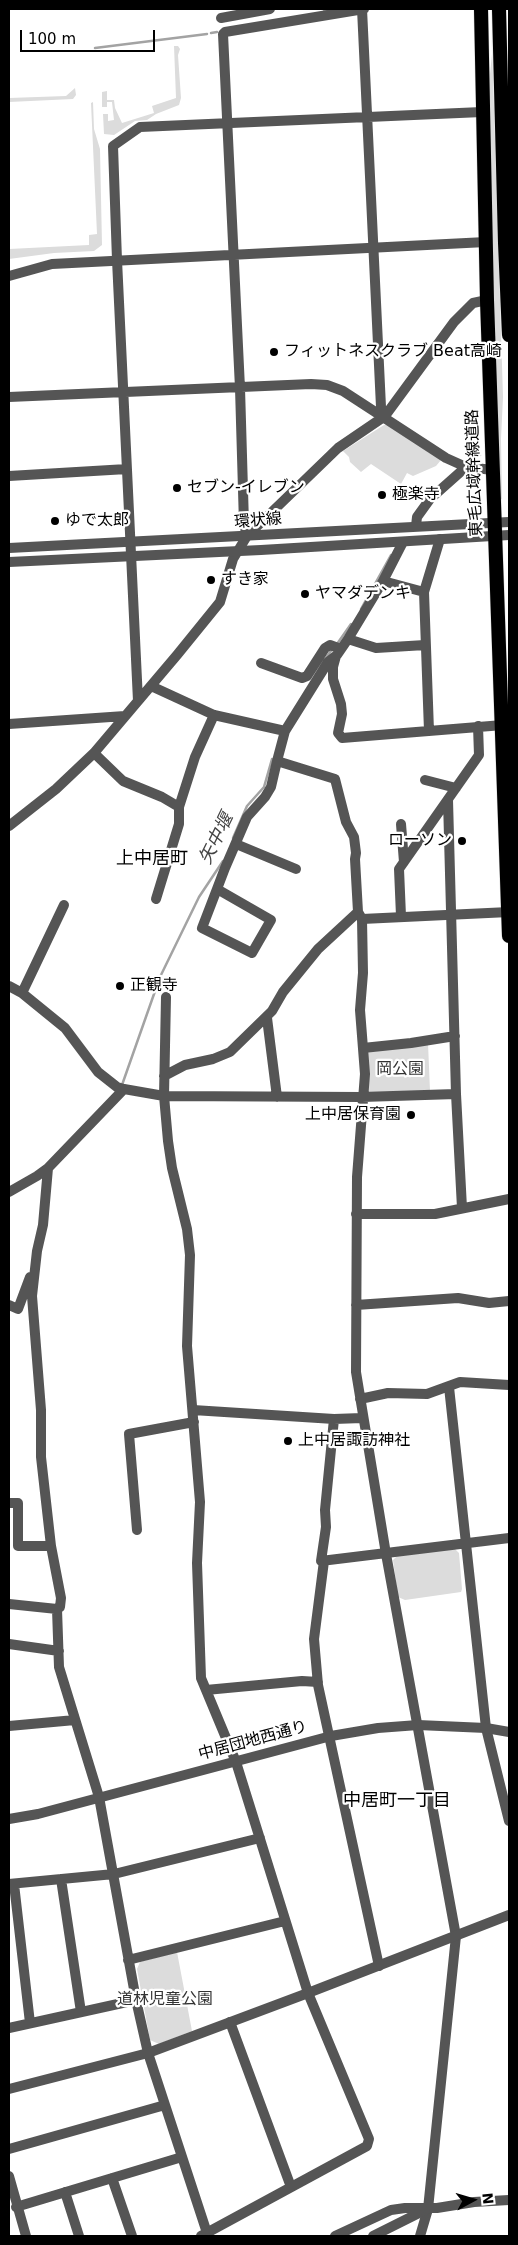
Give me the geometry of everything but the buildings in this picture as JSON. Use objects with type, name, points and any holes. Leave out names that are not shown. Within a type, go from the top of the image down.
[{"type":"highway","name":"東毛広域幹線道路","points":[[480,9],[493,470],[500,531],[509,936]]},
{"type":"highway","points":[[499,9],[505,110],[509,335]]},
{"type":"street","points":[[221,18],[270,9]]},
{"type":"street","points":[[248,536],[244,524],[240,388],[223,34],[225,32],[363,9],[381,407],[385,416]]},
{"type":"street","points":[[138,701],[113,146],[140,127],[482,112]]},
{"type":"street","points":[[9,276],[52,264],[486,242]]},
{"type":"street","points":[[9,826],[56,789],[94,753],[152,686],[220,602],[237,551],[248,536],[338,448],[385,416],[454,322],[473,303],[487,300]]},
{"type":"street","points":[[9,397],[311,384],[327,385],[343,391],[385,416],[446,458],[466,467],[493,470]]},
{"type":"street","points":[[416,526],[417,517],[430,499],[466,467]]},
{"type":"street","points":[[9,476],[127,469]]},
{"type":"street","name":"環状線","points":[[9,562],[403,542],[500,531],[509,522]]},
{"type":"street","name":"環状線","points":[[9,548],[416,526],[500,531]]},
{"type":"street","points":[[429,731],[424,592],[440,539]]},
{"type":"street","points":[[217,889],[271,920],[252,953],[202,928],[217,889],[247,817],[265,797],[271,787],[283,730],[337,649],[348,639],[383,582],[403,542]]},
{"type":"street","points":[[383,582],[424,592]]},
{"type":"street","points":[[348,639],[376,648],[425,645]]},
{"type":"street","points":[[261,663],[302,678],[307,676],[325,648],[337,649]]},
{"type":"street","points":[[337,649],[333,666],[333,679],[341,704],[342,714],[338,733],[342,738],[503,725]]},
{"type":"street","points":[[152,686],[214,716],[283,730]]},
{"type":"street","points":[[9,724],[125,716]]},
{"type":"street","points":[[156,899],[179,824],[179,807],[195,757],[214,716]]},
{"type":"street","points":[[401,916],[399,869],[479,755],[478,726]]},
{"type":"street","points":[[94,753],[124,781],[162,797],[179,807]]},
{"type":"street","points":[[277,761],[335,779],[346,822],[354,837],[356,853],[363,973],[360,1010],[365,1074],[362,1097],[356,1214],[356,1372],[362,1418],[386,1554],[456,1936],[428,2209],[420,2236]]},
{"type":"street","points":[[425,780],[456,788]]},
{"type":"street","points":[[448,800],[456,1094],[462,1208]]},
{"type":"street","points":[[402,824],[404,862]]},
{"type":"street","points":[[236,844],[296,869]]},
{"type":"street","points":[[22,993],[64,905]]},
{"type":"street","points":[[164,1076],[185,1065],[213,1059],[230,1052],[266,1018],[283,992],[318,950],[360,915],[401,916],[508,912]]},
{"type":"street","points":[[9,986],[22,993],[65,1028],[98,1072],[117,1087],[124,1089],[164,1096],[362,1097],[456,1094]]},
{"type":"street","points":[[48,1168],[43,1225],[32,1296],[41,1410],[41,1457],[51,1546],[61,1598],[60,1607],[57,1609],[59,1667],[99,1797],[128,1960],[148,2053],[205,2235],[366,2146],[369,2138],[308,1994],[236,1762],[201,1678],[197,1563],[200,1502],[187,1346],[189,1243],[172,1168],[164,1096],[166,998]]},
{"type":"street","points":[[266,1018],[277,1097]]},
{"type":"street","points":[[363,1048],[455,1036]]},
{"type":"street","points":[[9,1192],[48,1168],[124,1089]]},
{"type":"street","points":[[356,1214],[436,1214],[509,1199]]},
{"type":"street","points":[[9,1304],[18,1309],[36,1262]]},
{"type":"street","points":[[356,1305],[458,1298],[489,1303],[509,1301]]},
{"type":"street","points":[[360,1399],[388,1393],[427,1394],[460,1382],[509,1385]]},
{"type":"street","points":[[449,1387],[486,1728],[507,1801],[509,1821]]},
{"type":"street","points":[[193,1410],[334,1419],[362,1418]]},
{"type":"street","points":[[334,1419],[325,1510],[326,1527],[321,1562],[509,1538]]},
{"type":"street","points":[[137,1530],[129,1434],[194,1422]]},
{"type":"street","points":[[9,1503],[18,1503],[18,1546],[51,1546]]},
{"type":"street","points":[[324,1561],[314,1639],[318,1682],[379,1966]]},
{"type":"street","points":[[9,1604],[57,1609]]},
{"type":"street","points":[[9,1644],[59,1651]]},
{"type":"street","points":[[206,1690],[302,1681],[318,1682]]},
{"type":"street","points":[[9,1726],[75,1720]]},
{"type":"street","name":"中居団地西通り","points":[[9,1819],[38,1814],[331,1736],[378,1728],[418,1725],[486,1728],[509,1732]]},
{"type":"street","points":[[30,2022],[11,1884],[114,1874],[260,1838]]},
{"type":"street","points":[[61,1879],[82,2012]]},
{"type":"street","points":[[9,2089],[148,2053],[308,1994],[509,1915]]},
{"type":"street","points":[[128,1960],[286,1921]]},
{"type":"street","points":[[9,2028],[136,2000]]},
{"type":"street","points":[[230,2022],[291,2187]]},
{"type":"street","points":[[9,2149],[165,2105]]},
{"type":"street","points":[[16,2207],[182,2157]]},
{"type":"street","points":[[9,2176],[16,2207],[26,2236]]},
{"type":"street","points":[[112,2178],[132,2236]]},
{"type":"street","points":[[65,2192],[79,2236]]},
{"type":"street","points":[[335,2236],[391,2210],[405,2208],[428,2209],[474,2202],[509,2200]]},
{"type":"street","points":[[373,2236],[428,2209]]},
{"type":"green space","points":[[491,13],[503,397],[501,439],[502,499],[499,499],[488,94],[492,54]]},
{"type":"green space","points":[[174,46],[178,46],[180,49],[178,55],[181,98],[179,105],[156,114],[147,120],[135,121],[114,135],[104,134],[103,114],[108,114],[108,121],[114,120],[112,102],[107,102],[107,107],[102,107],[102,92],[107,91],[107,100],[114,100],[115,108],[122,123],[154,113],[152,106],[176,98]]},
{"type":"green space","points":[[75,88],[76,95],[73,99],[9,102],[9,98],[66,96]]},
{"type":"green space","points":[[93,102],[94,129],[100,149],[102,245],[94,251],[54,253],[9,259],[9,249],[89,245],[89,235],[97,234],[91,103]]},
{"type":"green space","points":[[384,425],[387,425],[441,460],[436,466],[413,476],[407,473],[401,484],[371,464],[361,472],[350,462],[349,457],[343,451]]},
{"type":"green space","name":"岡公園","points":[[428,1043],[430,1091],[368,1095],[368,1052]]},
{"type":"green space","points":[[454,1548],[459,1553],[461,1592],[405,1600],[398,1597],[393,1560],[398,1555]]},
{"type":"green space","name":"道林児童公園","points":[[177,1952],[192,2031],[159,2044],[150,2040],[137,1969],[140,1962]]},
{"type":"waterway","points":[[324,11],[334,9]]},
{"type":"waterway","points":[[211,33],[217,32]]},
{"type":"waterway","points":[[95,48],[207,34]]},
{"type":"waterway","name":"矢中堰","points":[[467,462],[480,455]]},
{"type":"waterway","name":"矢中堰","points":[[361,609],[391,555]]},
{"type":"waterway","name":"矢中堰","points":[[337,644],[351,624]]},
{"type":"waterway","name":"矢中堰","points":[[326,658],[333,648]]},
{"type":"waterway","name":"矢中堰","points":[[233,838],[247,806],[264,787],[272,759]]},
{"type":"waterway","name":"矢中堰","points":[[122,1085],[160,977],[199,897],[223,861]]},
{"type":"place","name":"フィットネスクラブ Beat高崎","points":[[274,352]]},
{"type":"place","name":"セブン-イレブン","points":[[177,488]]},
{"type":"place","name":"極楽寺","points":[[382,495]]},
{"type":"place","name":"ゆで太郎","points":[[55,521]]},
{"type":"place","name":"すき家","points":[[211,580]]},
{"type":"place","name":"ヤマダデンキ","points":[[305,594]]},
{"type":"place","name":"ローソン","points":[[462,841]]},
{"type":"place","name":"正観寺","points":[[120,986]]},
{"type":"place","name":"上中居保育園","points":[[411,1115]]},
{"type":"place","name":"上中居諏訪神社","points":[[288,1441]]},
{"type":"district","name":"上中居町","points":[[152,859]]},
{"type":"district","name":"中居町一丁目","points":[[397,1801]]}]
